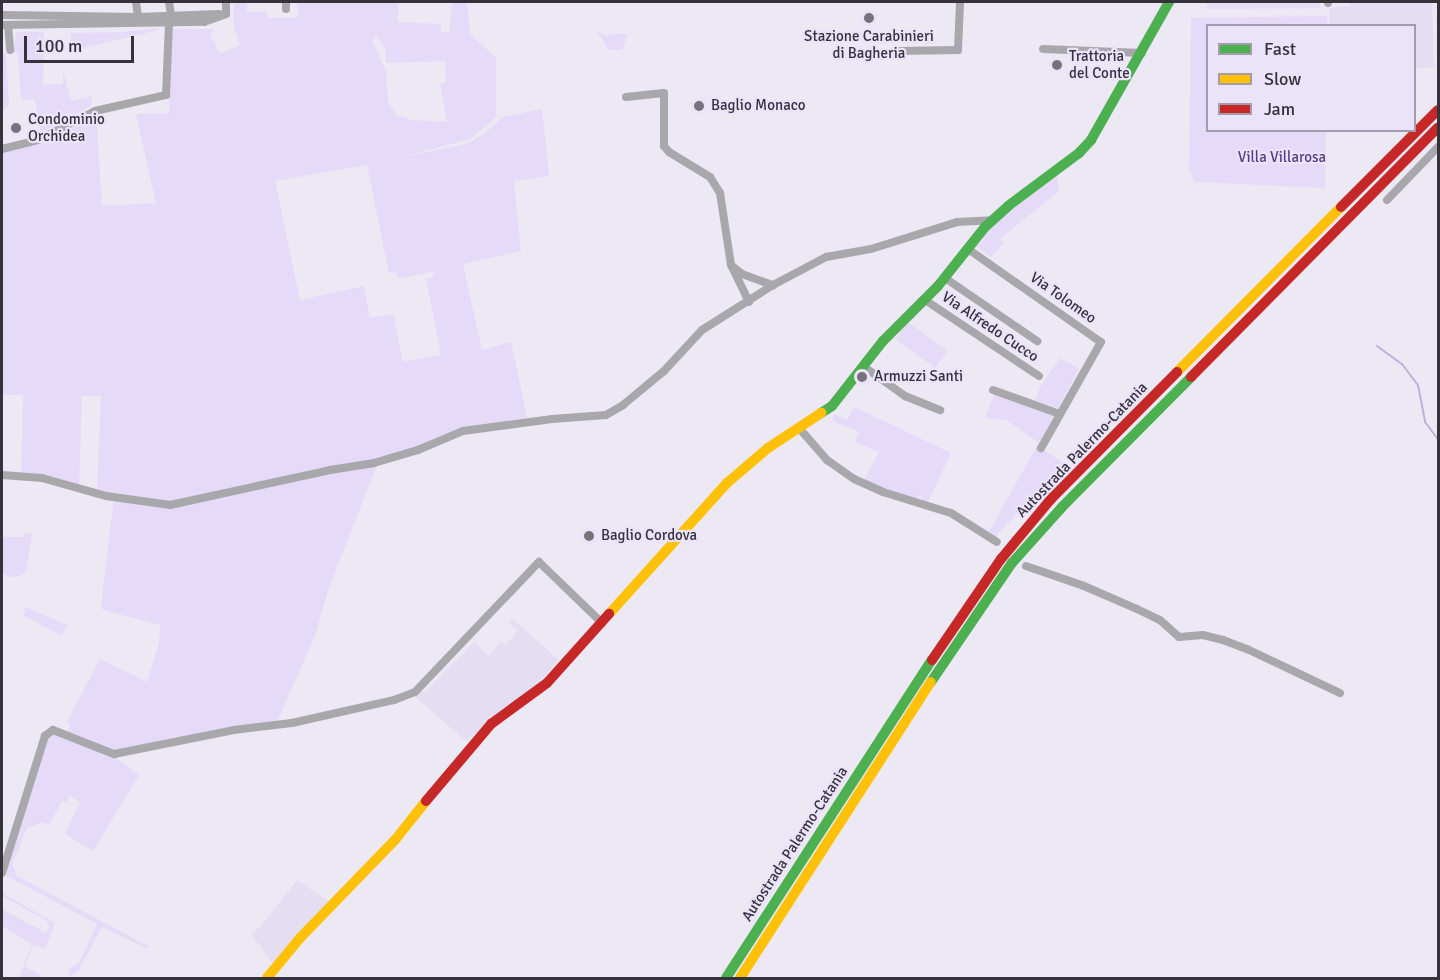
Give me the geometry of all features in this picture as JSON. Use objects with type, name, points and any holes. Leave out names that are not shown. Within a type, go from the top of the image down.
[{"type":"main road","points":[[267,978],[300,938],[395,840],[470,746],[491,724],[547,683],[727,483],[768,448],[832,406],[882,341],[945,278],[992,220],[1079,153],[1091,140],[1142,53],[1165,3]]},
{"type":"main road","name":"Autostrada Palermo-Catania","points":[[726,978],[924,671],[1001,559],[1051,499],[1438,110]]},
{"type":"main road","name":"Autostrada Palermo-Catania","points":[[740,978],[926,689],[1012,563],[1062,507],[1438,127]]},
{"type":"street","points":[[136,2],[138,16]]},
{"type":"street","points":[[2,149],[38,140],[95,111],[166,95],[169,2]]},
{"type":"street","points":[[10,50],[5,25],[170,19],[226,14],[226,2]]},
{"type":"street","points":[[898,51],[957,50],[960,2]]},
{"type":"street","points":[[2,15],[138,16],[170,19]]},
{"type":"street","points":[[1043,49],[1142,53]]},
{"type":"street","points":[[626,97],[664,93],[664,146],[669,152],[710,177],[720,194],[731,265],[749,302]]},
{"type":"street","points":[[1387,200],[1438,147]]},
{"type":"street","points":[[2,475],[42,478],[106,496],[170,505],[330,470],[374,463],[418,450],[463,431],[552,419],[606,415],[623,405],[664,370],[702,330],[773,285],[826,257],[871,249],[957,222],[992,220]]},
{"type":"street","name":"Via Tolomeo","points":[[968,249],[1101,342],[1041,448]]},
{"type":"street","points":[[731,265],[746,276],[773,285]]},
{"type":"street","points":[[740,287],[740,279],[746,276]]},
{"type":"street","points":[[945,278],[1037,341]]},
{"type":"street","name":"Via Alfredo Cucco","points":[[925,300],[1039,376]]},
{"type":"street","points":[[863,366],[905,396],[940,410]]},
{"type":"street","points":[[993,390],[1060,414]]},
{"type":"street","points":[[799,428],[827,460],[854,479],[883,492],[951,513],[996,542]]},
{"type":"street","points":[[2,873],[45,736],[53,730],[64,732],[114,754],[234,730],[292,723],[394,700],[415,692],[539,562],[602,623]]},
{"type":"street","points":[[1026,566],[1084,586],[1137,609],[1160,620],[1179,637],[1203,635],[1223,640],[1340,693]]},
{"type":"shaded area","points":[[1207,2],[1320,2],[1320,8],[1207,9]]},
{"type":"shaded area","points":[[1351,2],[1432,2],[1434,67],[1416,69],[1416,24],[1330,24],[1330,8],[1350,6]]},
{"type":"shaded area","points":[[513,619],[559,660],[535,687],[466,741],[415,697],[421,690],[425,692],[474,642],[489,656],[501,641],[505,645],[518,631],[508,623]]},
{"type":"shaded area","points":[[297,880],[331,903],[297,935],[273,964],[251,934],[261,926]]},
{"type":"green space","points":[[234,2],[247,2],[247,12],[266,12],[267,18],[295,18],[299,13],[296,2],[398,2],[398,22],[441,24],[441,32],[449,32],[452,2],[467,2],[470,34],[496,58],[496,117],[470,139],[398,158],[466,144],[484,134],[503,117],[542,109],[549,176],[514,181],[521,251],[463,264],[482,350],[511,342],[528,422],[463,431],[377,465],[328,590],[316,633],[275,726],[113,755],[139,775],[93,851],[65,834],[80,802],[70,796],[66,803],[62,801],[49,825],[43,822],[27,828],[12,865],[17,876],[148,946],[148,949],[102,927],[78,972],[70,976],[68,970],[79,963],[97,924],[5,875],[2,879],[2,873],[45,736],[53,730],[67,733],[70,724],[67,722],[100,659],[147,682],[159,643],[160,625],[103,610],[101,606],[114,497],[97,493],[101,396],[82,396],[79,488],[21,476],[23,395],[2,395],[2,152],[59,136],[96,115],[102,206],[156,203],[136,114],[169,113],[171,29],[214,29],[210,38],[214,41],[218,51],[222,53],[240,45],[234,27]],"holes":[[[376,36],[386,48],[386,63],[445,61],[446,82],[440,84],[447,122],[412,120],[396,115],[388,101],[386,71],[372,41]],[[367,165],[389,273],[396,272],[398,279],[434,271],[433,277],[426,279],[441,355],[403,362],[393,314],[370,318],[364,286],[300,300],[275,181]]]},
{"type":"green space","name":"Villa Villarosa","points":[[1327,16],[1327,24],[1206,24],[1206,132],[1326,132],[1325,188],[1194,182],[1189,167],[1191,18]]},
{"type":"green space","points":[[157,28],[158,30],[71,51],[71,33],[124,32]]},
{"type":"green space","points":[[596,30],[607,36],[628,34],[622,50],[609,50]]},
{"type":"green space","points":[[16,32],[44,32],[43,85],[63,84],[63,70],[71,101],[92,96],[92,105],[41,133],[35,100],[21,99],[18,54],[14,51]]},
{"type":"green space","points":[[2,52],[6,52],[9,105],[2,112]]},
{"type":"green space","points":[[1057,176],[1059,191],[1000,239],[1004,243],[991,257],[974,245],[977,241],[982,243],[987,228],[1037,188]]},
{"type":"green space","points":[[908,322],[948,351],[935,368],[896,339]]},
{"type":"green space","points":[[1060,358],[1079,369],[1058,408],[1035,400],[1040,387]]},
{"type":"green space","points":[[994,394],[1054,416],[1039,443],[1007,420],[985,418]]},
{"type":"green space","points":[[854,407],[951,453],[928,502],[922,501],[923,497],[919,495],[916,498],[897,493],[864,480],[879,452],[855,442],[859,432],[832,421],[834,414],[847,420]]},
{"type":"green space","points":[[1037,446],[1064,463],[1068,462],[997,534],[997,538],[988,533]]},
{"type":"green space","points":[[25,532],[32,535],[26,571],[18,577],[11,577],[2,573],[2,537],[24,537]]},
{"type":"green space","points":[[25,607],[67,625],[62,636],[24,616]]},
{"type":"green space","points":[[2,893],[55,923],[45,949],[33,945],[25,966],[41,976],[39,978],[19,978],[32,944],[2,926],[2,909],[46,933],[49,928],[47,921],[2,896]]},
{"type":"waterway","points":[[1377,346],[1402,364],[1418,385],[1425,422],[1438,439]]},
{"type":"traffic: fast","points":[[821,413],[832,406],[883,341],[938,286],[985,227],[1008,206],[1079,153],[1091,140],[1169,2]]},
{"type":"traffic: fast","points":[[931,682],[1012,563],[1062,507],[1191,377]]},
{"type":"traffic: fast","points":[[726,978],[932,660]]},
{"type":"traffic: slow","points":[[1177,372],[1341,207]]},
{"type":"traffic: slow","points":[[609,614],[727,483],[768,448],[821,413]]},
{"type":"traffic: slow","points":[[740,978],[931,682]]},
{"type":"traffic: slow","points":[[267,978],[300,938],[395,840],[426,801]]},
{"type":"traffic: jam","points":[[1341,207],[1438,110]]},
{"type":"traffic: jam","points":[[1191,377],[1438,127]]},
{"type":"traffic: jam","points":[[932,660],[1001,559],[1051,499],[1177,372]]},
{"type":"traffic: jam","points":[[426,801],[491,724],[547,683],[609,614]]},
{"type":"place","name":"Stazione Carabinieri di Bagheria","points":[[869,18]]},
{"type":"place","name":"Trattoria del Conte","points":[[1057,65]]},
{"type":"place","name":"Baglio Monaco","points":[[699,106]]},
{"type":"place","name":"Condominio Orchidea","points":[[16,128]]},
{"type":"place","name":"Armuzzi Santi","points":[[862,377]]},
{"type":"place","name":"Baglio Cordova","points":[[589,536]]}]
